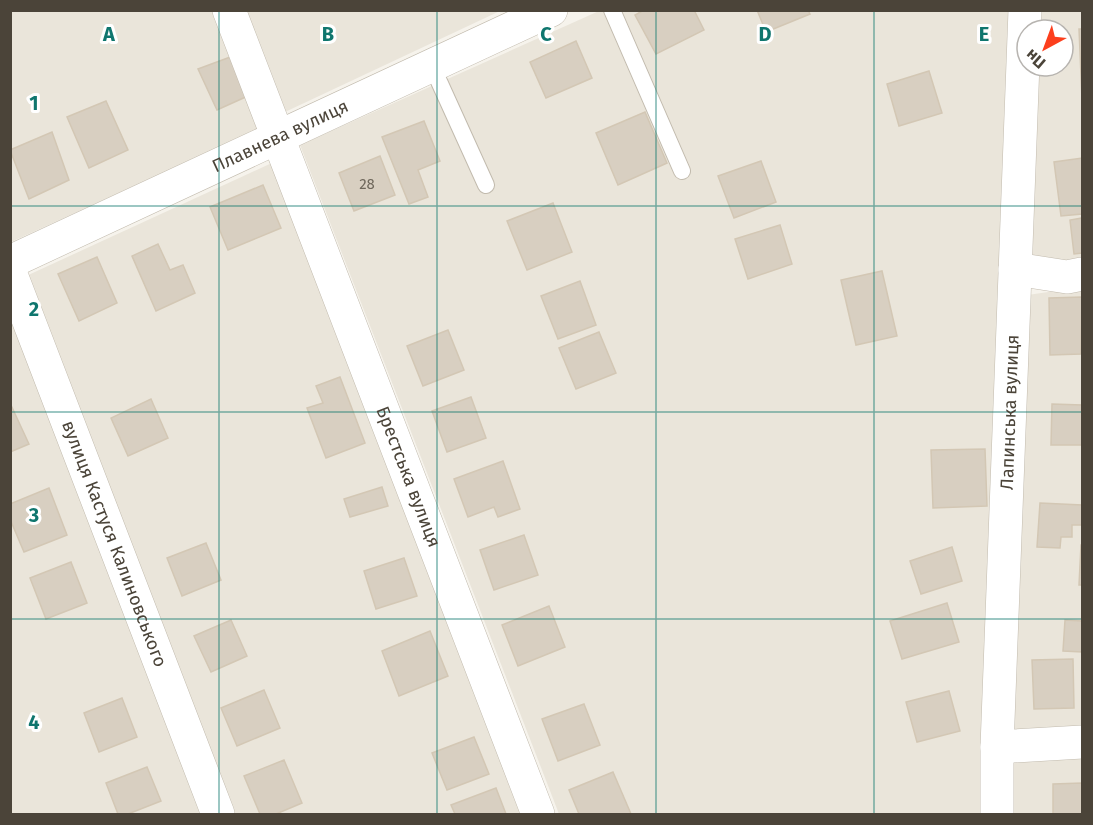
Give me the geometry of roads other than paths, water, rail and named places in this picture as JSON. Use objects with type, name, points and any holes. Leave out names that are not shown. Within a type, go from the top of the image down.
[{"type":"street","name":"Брестська вулиця","points":[[229,10],[538,814]]},
{"type":"street","name":"Плавнева вулиця","points":[[10,262],[550,10]]},
{"type":"street","name":"Лапинська вулиця","points":[[997,814],[997,747],[1025,10]]},
{"type":"street","points":[[1015,269],[1067,277],[1083,274]]},
{"type":"street","name":"вулиця Кастуся Калиновського","points":[[10,272],[218,814]]},
{"type":"street","points":[[997,747],[1083,742]]},
{"type":"lane","points":[[612,10],[682,171]]},
{"type":"lane","points":[[432,66],[486,185]]}]
